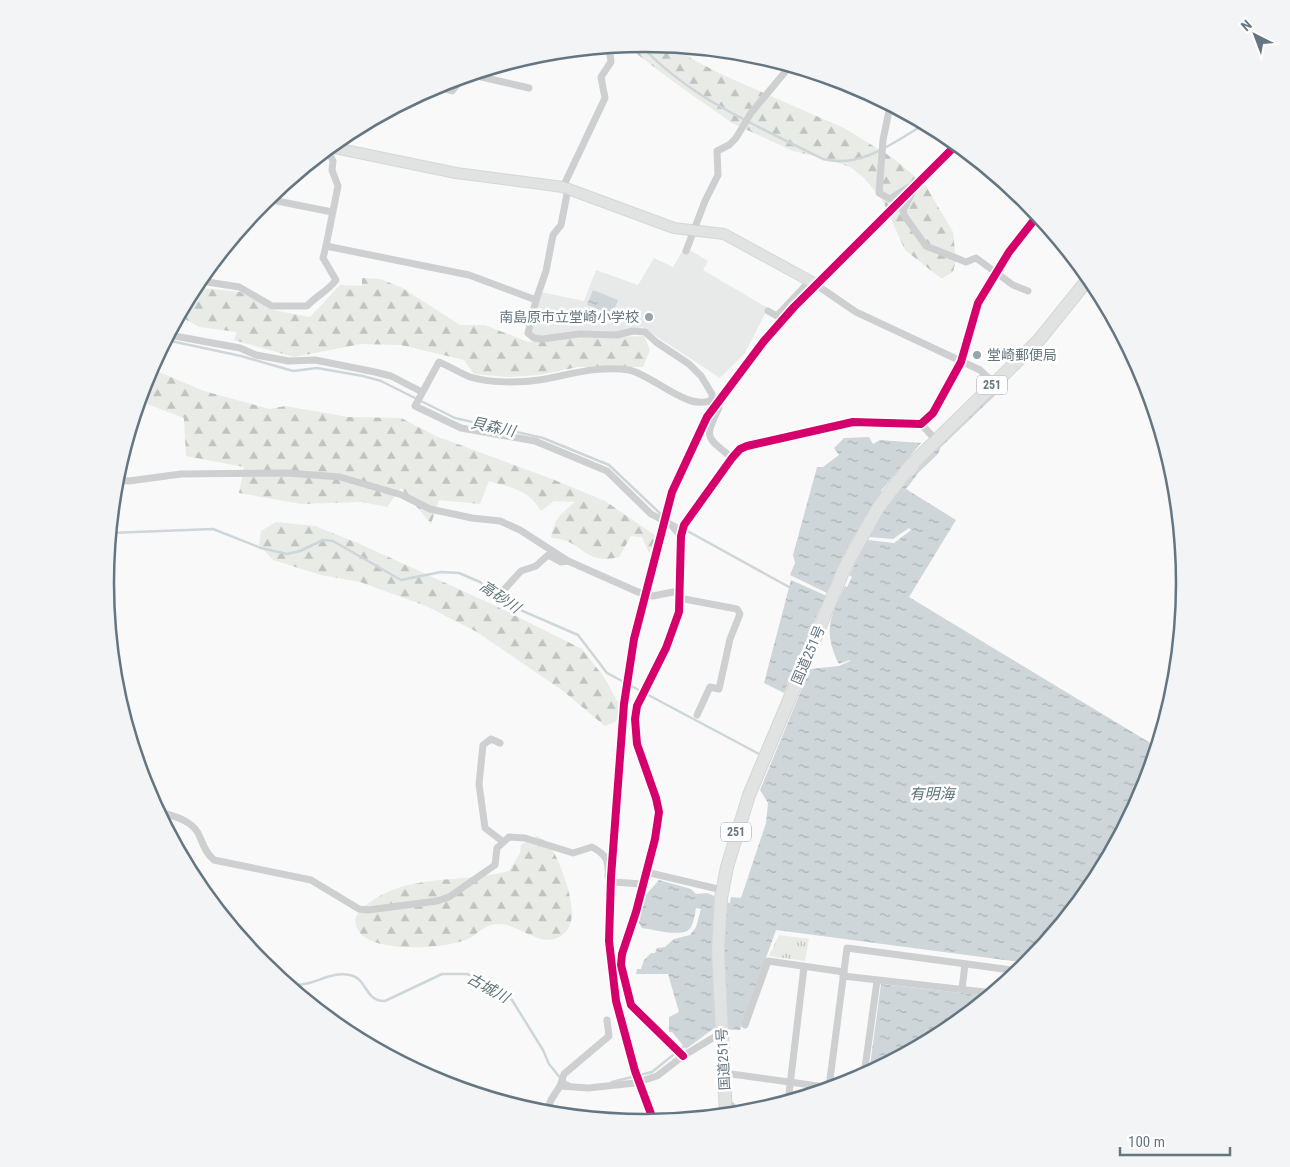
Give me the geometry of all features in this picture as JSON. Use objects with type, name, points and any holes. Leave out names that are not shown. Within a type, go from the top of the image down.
[{"type":"highway","name":"国道251号","points":[[726,1108],[718,950],[722,894],[735,836],[760,768],[832,597],[856,545],[878,508],[892,489],[935,439],[1056,321],[1084,284]]},
{"type":"street","points":[[610,54],[611,62],[601,77],[605,98],[566,188],[561,225],[553,236],[546,271],[528,332],[534,338],[580,334],[618,335],[633,331],[646,332],[656,342],[689,364],[701,376],[712,394],[712,400],[718,408],[708,433],[713,442],[732,458]]},
{"type":"street","points":[[686,251],[718,175],[717,151],[729,146],[785,72]]},
{"type":"street","points":[[486,77],[529,88]]},
{"type":"street","points":[[889,112],[883,147],[880,194],[890,199],[906,187],[913,191],[903,210],[904,215],[926,246],[966,262],[976,258],[1013,285],[1028,291]]},
{"type":"street","points":[[340,149],[456,173],[566,188],[674,228],[724,234],[823,289],[856,312],[980,370],[994,383]]},
{"type":"street","points":[[207,282],[239,288],[272,306],[307,306],[318,295],[330,288],[336,280],[323,258],[338,186],[332,170],[333,161],[330,156]]},
{"type":"street","points":[[278,200],[332,212]]},
{"type":"street","points":[[680,1053],[631,1005],[621,965],[622,954],[636,912],[655,839],[658,812],[656,798],[634,731],[637,706],[666,648],[679,612],[678,595],[682,532],[740,449],[853,422],[921,424],[933,413],[960,362],[978,303],[996,272],[1033,221]]},
{"type":"street","points":[[326,246],[469,275],[536,300]]},
{"type":"street","points":[[768,311],[777,316],[811,282]]},
{"type":"street","points":[[176,336],[240,348],[256,355],[288,361],[315,360],[375,372],[391,376],[419,397]]},
{"type":"street","points":[[682,532],[652,514],[607,471],[535,441],[461,428],[415,406],[439,362],[471,377],[508,381],[538,380],[579,371],[606,368],[631,370],[685,398],[700,403],[712,400]]},
{"type":"street","points":[[921,424],[935,439]]},
{"type":"street","points":[[124,481],[181,474],[287,473],[340,477],[402,495],[430,509],[472,518],[500,521],[520,530],[568,561],[638,592],[653,596],[678,595],[738,609],[740,614],[730,639],[719,689],[710,687],[697,715]]},
{"type":"street","points":[[500,594],[521,571],[536,566],[548,555],[561,562],[568,561]]},
{"type":"street","points":[[500,743],[491,739],[483,745],[479,784],[485,828],[502,841]]},
{"type":"street","points":[[168,815],[190,824],[198,833],[206,851],[214,860],[311,880],[364,910],[437,901],[449,896],[494,865],[496,848],[509,837],[525,838],[573,853],[592,847],[606,857],[609,864],[608,877],[614,882],[642,884]]},
{"type":"street","points":[[646,872],[722,894]]},
{"type":"street","points":[[832,1080],[847,948],[1009,970]]},
{"type":"street","points":[[745,1025],[768,961],[877,981],[984,992]]},
{"type":"street","points":[[962,989],[965,964]]},
{"type":"street","points":[[789,1094],[804,967]]},
{"type":"street","points":[[865,1066],[877,981]]},
{"type":"street","points":[[549,1105],[561,1082],[609,1036],[607,1020]]},
{"type":"street","points":[[561,1082],[588,1088],[635,1083],[657,1076],[680,1053],[721,1028]]},
{"type":"street","points":[[724,1073],[816,1086]]},
{"type":"street","points":[[725,1100],[733,1107]]},
{"type":"shaded area","name":"南島原市立堂崎小学校","points":[[685,247],[708,261],[703,270],[768,308],[745,353],[720,378],[642,327],[617,333],[575,332],[536,336],[531,330],[541,292],[584,301],[596,270],[638,285],[654,258],[673,267]]},
{"type":"green space","points":[[645,52],[687,55],[725,76],[844,128],[893,158],[926,186],[953,232],[956,260],[953,272],[943,278],[938,276],[905,250],[882,199],[863,177],[850,167],[793,151],[732,123],[636,53]]},
{"type":"green space","points":[[362,278],[380,279],[401,287],[460,325],[485,325],[528,342],[644,336],[650,350],[643,367],[578,367],[539,375],[510,377],[474,374],[464,360],[401,345],[361,344],[294,357],[234,340],[237,332],[200,327],[185,319],[203,288],[240,292],[273,310],[310,317],[340,285],[362,286]]},
{"type":"green space","points":[[158,371],[204,391],[270,409],[285,406],[348,417],[401,418],[436,436],[552,479],[605,501],[656,536],[649,553],[642,537],[631,536],[619,557],[597,558],[562,539],[551,538],[554,525],[559,517],[575,502],[554,501],[541,511],[531,498],[519,490],[489,481],[480,504],[439,500],[431,524],[401,488],[387,507],[362,502],[301,504],[239,493],[244,467],[186,456],[184,418],[145,403]]},
{"type":"green space","points":[[276,522],[315,526],[360,544],[498,607],[582,649],[604,677],[621,708],[621,715],[615,722],[605,726],[563,691],[477,632],[426,606],[360,582],[321,575],[273,560],[259,545],[261,531]]},
{"type":"green space","points":[[537,836],[548,844],[556,856],[570,896],[571,920],[569,927],[559,937],[551,940],[542,939],[500,924],[488,926],[468,939],[457,942],[427,947],[410,947],[378,943],[366,938],[358,930],[355,923],[357,914],[380,896],[397,888],[415,884],[509,871],[520,853],[521,845]]},
{"type":"green space","points":[[779,935],[809,939],[805,961],[769,956]]},
{"type":"water","points":[[593,290],[618,300],[612,314],[587,305]]},
{"type":"water","name":"有明海","points":[[1004,381],[1007,384],[941,447],[938,454],[919,472],[906,489],[956,520],[909,597],[1151,743],[1136,787],[1105,849],[1087,879],[1044,934],[1017,962],[776,930],[740,1030],[713,1029],[686,1049],[672,1032],[669,1032],[669,1017],[679,1012],[668,974],[636,974],[637,969],[641,969],[644,960],[651,953],[655,953],[657,948],[665,947],[674,939],[690,935],[696,927],[701,909],[696,908],[694,920],[688,931],[676,933],[642,928],[639,923],[644,897],[659,880],[691,889],[696,894],[707,893],[714,896],[715,900],[730,903],[731,897],[741,898],[766,823],[768,803],[760,790],[810,669],[839,666],[850,661],[839,664],[830,639],[830,626],[833,614],[820,608],[784,693],[764,683],[791,580],[838,601],[845,586],[847,587],[852,577],[849,575],[867,540],[894,543],[911,530],[909,528],[893,539],[869,537],[885,508],[875,501],[849,545],[827,593],[790,575],[795,563],[793,555],[817,467],[823,467],[839,455],[834,448],[844,438],[869,437],[873,444],[880,440],[921,443],[881,491],[892,500],[937,445]]},
{"type":"water","points":[[881,984],[980,995],[940,1025],[870,1064]]},
{"type":"waterway","points":[[648,52],[659,63],[702,96],[750,123],[823,159],[837,161],[864,157],[889,146],[918,128]]},
{"type":"waterway","name":"貝森川","points":[[173,341],[241,356],[293,371],[317,368],[363,376],[381,381],[455,418],[543,438],[609,465],[666,519]]},
{"type":"waterway","name":"貝森川","points":[[673,523],[789,587]]},
{"type":"waterway","name":"高砂川","points":[[117,533],[213,529],[261,548],[287,554],[300,551],[323,540],[333,541],[401,580],[441,572],[459,573],[480,582],[504,603],[578,635],[607,673],[761,755]]},
{"type":"waterway","name":"古城川","points":[[297,985],[338,974],[350,975],[360,980],[373,998],[385,1001],[442,974],[467,974],[482,980],[491,988],[512,1000],[543,1050],[549,1064],[561,1079],[570,1084]]},
{"type":"waterway","name":"古城川","points":[[612,1082],[652,1072],[684,1046]]},
{"type":"cycle path","points":[[651,1114],[635,1071],[616,1001],[609,941],[611,877],[624,704],[634,639],[672,492],[707,417],[764,341],[794,307],[951,150]]},
{"type":"cycle path","points":[[683,1056],[631,1005],[621,965],[622,954],[636,912],[655,839],[659,812],[637,744],[635,719],[637,706],[666,648],[679,612],[681,536],[684,525],[732,458],[740,449],[747,446],[853,422],[921,424],[933,413],[961,362],[978,303],[1009,252],[1033,221]]},
{"type":"place","name":"南島原市立堂崎小学校","points":[[649,317]]},
{"type":"place","name":"堂崎郵便局","points":[[977,355]]}]
